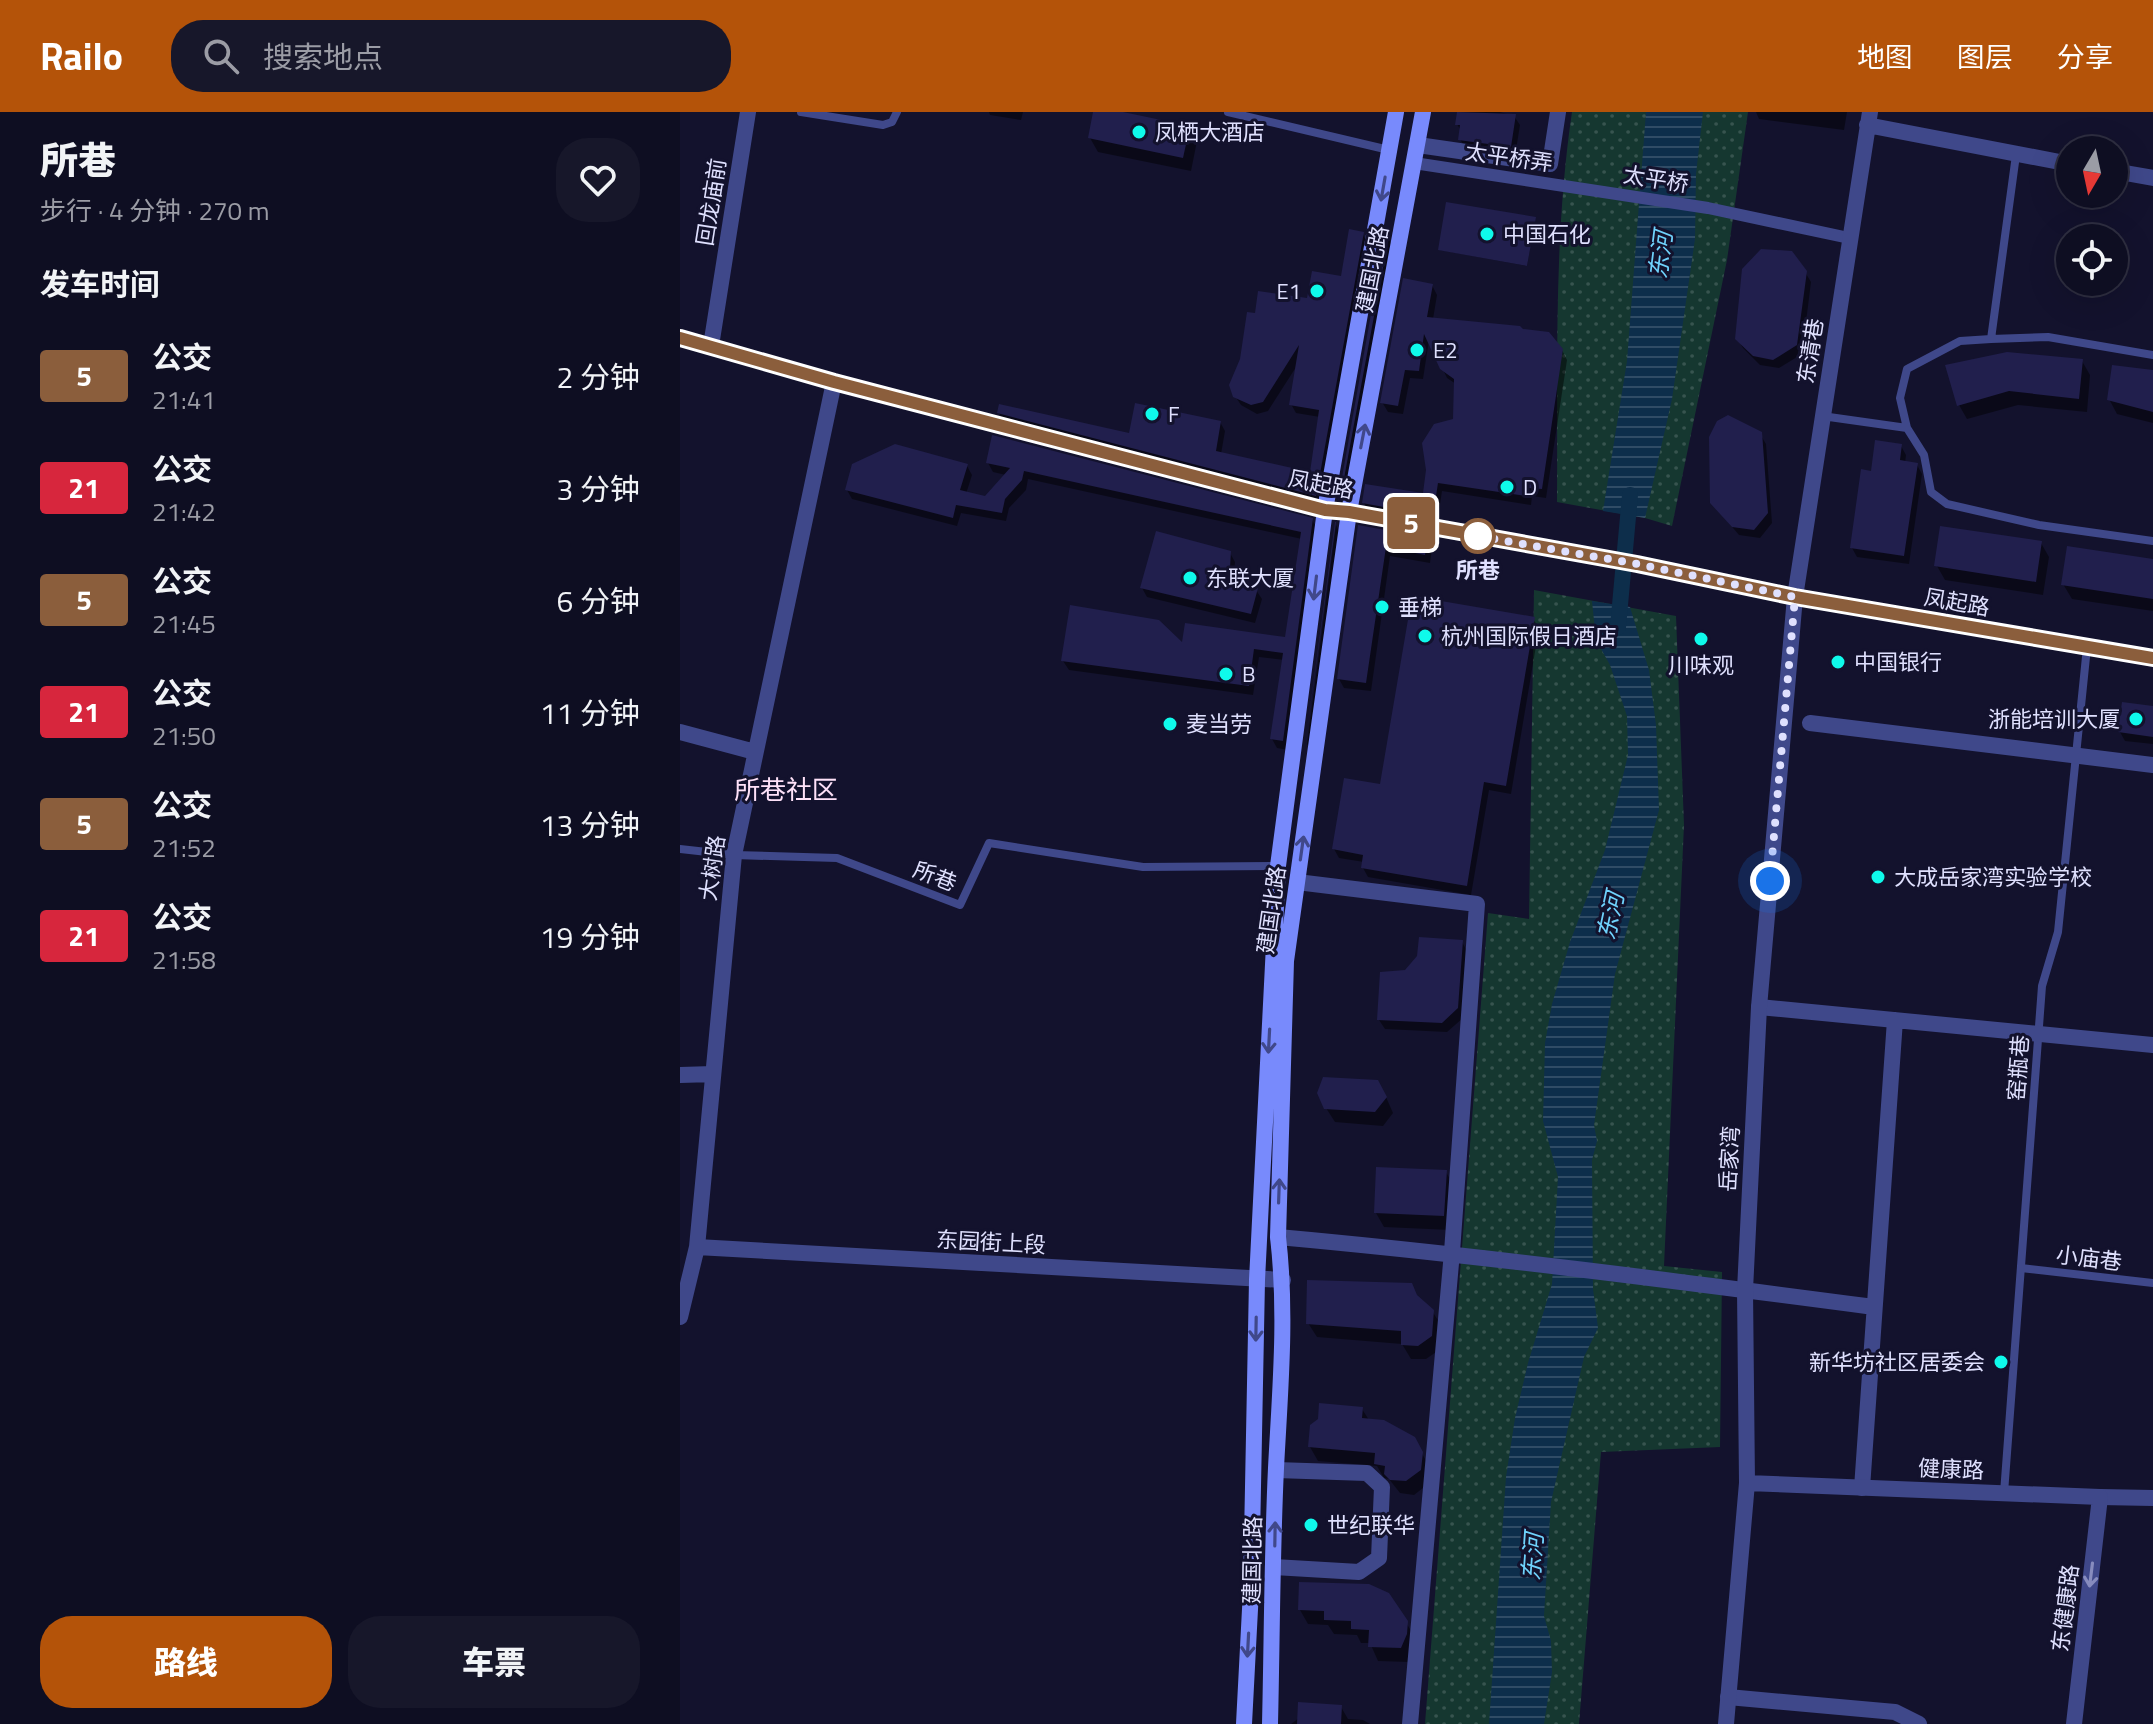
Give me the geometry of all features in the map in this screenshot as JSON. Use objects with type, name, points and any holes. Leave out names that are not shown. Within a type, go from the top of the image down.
[{"type":"main road","name":"建国北路","points":[[1244,1724],[1251,1590],[1257,1280],[1278,866],[1325,510],[1396,112]]},
{"type":"main road","name":"建国北路","points":[[1270,1724],[1276,1470],[1283,1360],[1283,1280],[1278,1237],[1286,961],[1349,512],[1423,112]]},
{"type":"main road","name":"凤起路","points":[[680,338],[834,382],[1325,510],[1637,564],[1795,597],[2153,658]]},
{"type":"street","name":"回龙庙前","points":[[711,346],[748,112]]},
{"type":"street","points":[[1418,145],[1550,164],[1558,112]]},
{"type":"street","points":[[1868,119],[2056,162]]},
{"type":"street","name":"东清巷","points":[[1795,597],[1868,119]]},
{"type":"street","name":"太平桥弄","points":[[1414,163],[1597,190]]},
{"type":"street","points":[[2128,174],[2153,178]]},
{"type":"street","name":"太平桥","points":[[1597,190],[1708,208],[1849,238]]},
{"type":"street","name":"大树路","points":[[680,1317],[697,1247],[734,855],[834,382]]},
{"type":"street","name":"岳家湾","points":[[1726,1724],[1747,1483],[1745,1290],[1759,1007],[1795,597]]},
{"type":"street","points":[[1810,723],[2153,765]]},
{"type":"street","points":[[680,732],[755,752]]},
{"type":"street","points":[[1297,882],[1477,904],[1452,1252],[1410,1724]]},
{"type":"street","points":[[1759,1007],[2153,1045]]},
{"type":"street","points":[[1862,1488],[1895,1020]]},
{"type":"street","points":[[680,1075],[713,1074]]},
{"type":"street","points":[[1278,1237],[1452,1252],[1539,1266],[1874,1307]]},
{"type":"street","name":"东园街上段","points":[[697,1247],[1283,1280]]},
{"type":"street","points":[[1274,1567],[1359,1572],[1379,1558],[1382,1487],[1367,1473],[1276,1470]]},
{"type":"street","name":"健康路","points":[[1747,1483],[2153,1498]]},
{"type":"street","name":"东健康路","points":[[2074,1724],[2100,1497]]},
{"type":"street","points":[[1728,1697],[1895,1712],[1919,1724]]},
{"type":"lane","points":[[801,112],[883,125],[892,122],[897,112]]},
{"type":"lane","points":[[1228,112],[1390,150]]},
{"type":"lane","points":[[1991,339],[2016,155]]},
{"type":"lane","points":[[2153,355],[2048,337],[1960,341],[1907,369],[1900,398],[1907,428],[1924,455],[1931,492],[1947,504],[2039,525],[2153,541]]},
{"type":"lane","points":[[1822,416],[1907,428]]},
{"type":"lane","name":"窑瓶巷","points":[[2004,1493],[2042,986],[2058,932],[2087,647]]},
{"type":"lane","name":"所巷","points":[[734,855],[837,858],[960,905],[989,843],[1143,867],[1278,866]]},
{"type":"lane","points":[[680,849],[734,855]]},
{"type":"lane","name":"小庙巷","points":[[2021,1268],[2153,1283]]},
{"type":"green space","points":[[1572,112],[1748,112],[1727,260],[1672,526],[1557,502],[1559,257]]},
{"type":"green space","points":[[1534,590],[1676,616],[1684,825],[1664,1266],[1722,1272],[1720,1447],[1601,1452],[1579,1724],[1425,1724],[1488,913],[1529,919]]},
{"type":"water","points":[[1646,112],[1703,112],[1696,174],[1695,239],[1672,399],[1645,518],[1603,511],[1627,361]]},
{"type":"water","points":[[1592,601],[1630,607],[1649,670],[1656,725],[1659,810],[1615,974],[1594,1125],[1597,1141],[1592,1160],[1593,1289],[1598,1328],[1584,1357],[1551,1502],[1544,1616],[1551,1641],[1552,1672],[1544,1724],[1489,1724],[1506,1477],[1528,1363],[1552,1284],[1558,1177],[1543,1121],[1545,1043],[1552,1004],[1570,942],[1605,850],[1628,755],[1627,716],[1610,665],[1596,640]]},
{"type":"building","name":"凤栖大酒店","points":[[1093,112],[1123,112],[1190,126],[1183,158],[1088,138]]},
{"type":"building","points":[[1457,112],[1516,114],[1511,147],[1458,140],[1460,125],[1455,125]]},
{"type":"building","name":"中国石化","points":[[1446,202],[1536,217],[1527,266],[1438,250]]},
{"type":"building","points":[[1349,229],[1364,232],[1316,496],[997,413],[999,404],[1129,433],[1135,403],[1221,421],[1216,451],[1310,472],[1319,410],[1289,405],[1299,345],[1263,402],[1251,405],[1233,397],[1229,385],[1240,359],[1247,312],[1255,313],[1258,291],[1307,298],[1312,271],[1341,276]]},
{"type":"building","points":[[1385,235],[1389,235],[1338,500]]},
{"type":"building","points":[[1761,249],[1792,251],[1807,271],[1797,345],[1773,360],[1753,356],[1735,339],[1742,269]]},
{"type":"building","points":[[1403,278],[1433,284],[1427,317],[1520,326],[1549,332],[1563,349],[1542,489],[1528,488],[1526,496],[1438,483],[1433,516],[1362,503],[1365,484],[1423,493],[1426,470],[1422,443],[1434,424],[1453,419],[1454,379],[1440,369],[1424,334],[1419,371],[1405,370],[1398,406],[1380,403]]},
{"type":"building","points":[[2007,352],[2083,359],[2079,399],[2009,391],[1957,406],[1945,365]]},
{"type":"building","points":[[2112,365],[2153,370],[2153,412],[2107,400]]},
{"type":"building","points":[[1728,415],[1762,432],[1768,513],[1754,530],[1732,527],[1710,503],[1709,437],[1717,421]]},
{"type":"building","points":[[992,435],[1313,518],[1283,741],[1270,739],[1283,653],[1254,649],[1249,686],[1061,661],[1070,605],[1159,620],[1182,642],[1185,623],[1285,637],[1301,532],[1024,471],[1022,480],[1005,499],[1002,513],[956,505],[953,518],[845,490],[852,464],[895,444],[968,464],[960,490],[985,496],[1010,468],[986,463]]},
{"type":"building","points":[[1875,440],[1902,444],[1900,460],[1918,463],[1904,556],[1850,548],[1861,469],[1871,471]]},
{"type":"building","points":[[1335,522],[1336,522],[1305,745]]},
{"type":"building","points":[[1358,525],[1428,538],[1425,555],[1386,547],[1366,683],[1337,679]]},
{"type":"building","points":[[1940,526],[2042,541],[2036,582],[1934,566]]},
{"type":"building","name":"东联大厦","points":[[1156,531],[1231,551],[1230,568],[1239,573],[1237,583],[1258,588],[1251,614],[1140,588]]},
{"type":"building","points":[[2067,546],[2153,559],[2153,599],[2061,585]]},
{"type":"building","points":[[1412,596],[1535,617],[1506,786],[1484,782],[1467,886],[1361,868],[1363,855],[1332,849],[1344,778],[1380,784]]},
{"type":"building","name":"浙能培训大厦","points":[[2122,702],[2153,706],[2153,737],[2118,732]]},
{"type":"building","points":[[1419,937],[1463,940],[1458,1008],[1442,1023],[1377,1020],[1380,972],[1405,970],[1417,956]]},
{"type":"building","points":[[1323,1077],[1378,1080],[1387,1097],[1375,1112],[1324,1109],[1317,1093]]},
{"type":"building","points":[[1376,1167],[1447,1170],[1444,1216],[1374,1213]]},
{"type":"building","points":[[1307,1280],[1412,1283],[1417,1295],[1434,1310],[1432,1336],[1418,1346],[1401,1345],[1401,1331],[1306,1324]]},
{"type":"building","points":[[1319,1403],[1363,1407],[1362,1418],[1384,1420],[1415,1437],[1423,1452],[1421,1470],[1406,1481],[1390,1480],[1384,1474],[1385,1466],[1374,1464],[1375,1453],[1308,1447],[1310,1425],[1318,1419]]},
{"type":"building","points":[[1299,1582],[1369,1584],[1389,1593],[1408,1621],[1401,1648],[1368,1647],[1369,1630],[1351,1629],[1351,1621],[1324,1620],[1324,1611],[1298,1610]]},
{"type":"building","points":[[1298,1702],[1342,1705],[1341,1724],[1297,1724]]},
{"type":"waterway","name":"东河","points":[[1618,627],[1630,495]]},
{"type":"bus line","name":"5","points":[[680,338],[834,382],[1325,510],[1612,559],[1795,597],[2153,658]]},
{"type":"place","name":"凤栖大酒店","points":[[1139,132]]},
{"type":"place","name":"中国石化","points":[[1487,234]]},
{"type":"place","name":"E1","points":[[1317,291]]},
{"type":"place","name":"E2","points":[[1417,350]]},
{"type":"place","name":"F","points":[[1152,414]]},
{"type":"place","name":"D","points":[[1507,487]]},
{"type":"place","name":"所巷","points":[[1478,536]]},
{"type":"place","name":"东联大厦","points":[[1190,578]]},
{"type":"place","name":"垂梯","points":[[1382,607]]},
{"type":"place","name":"杭州国际假日酒店","points":[[1425,636]]},
{"type":"place","name":"川味观","points":[[1701,639]]},
{"type":"place","name":"中国银行","points":[[1838,662]]},
{"type":"place","name":"B","points":[[1226,674]]},
{"type":"place","name":"浙能培训大厦","points":[[2136,719]]},
{"type":"place","name":"麦当劳","points":[[1170,724]]},
{"type":"place","name":"大成岳家湾实验学校","points":[[1878,877]]},
{"type":"place","name":"新华坊社区居委会","points":[[2001,1362]]},
{"type":"place","name":"世纪联华","points":[[1311,1525]]},
{"type":"district","name":"所巷社区","points":[[786,790]]},
{"type":"route","points":[[1478,536],[1472,535],[1637,564],[1795,597],[1770,881]]}]
